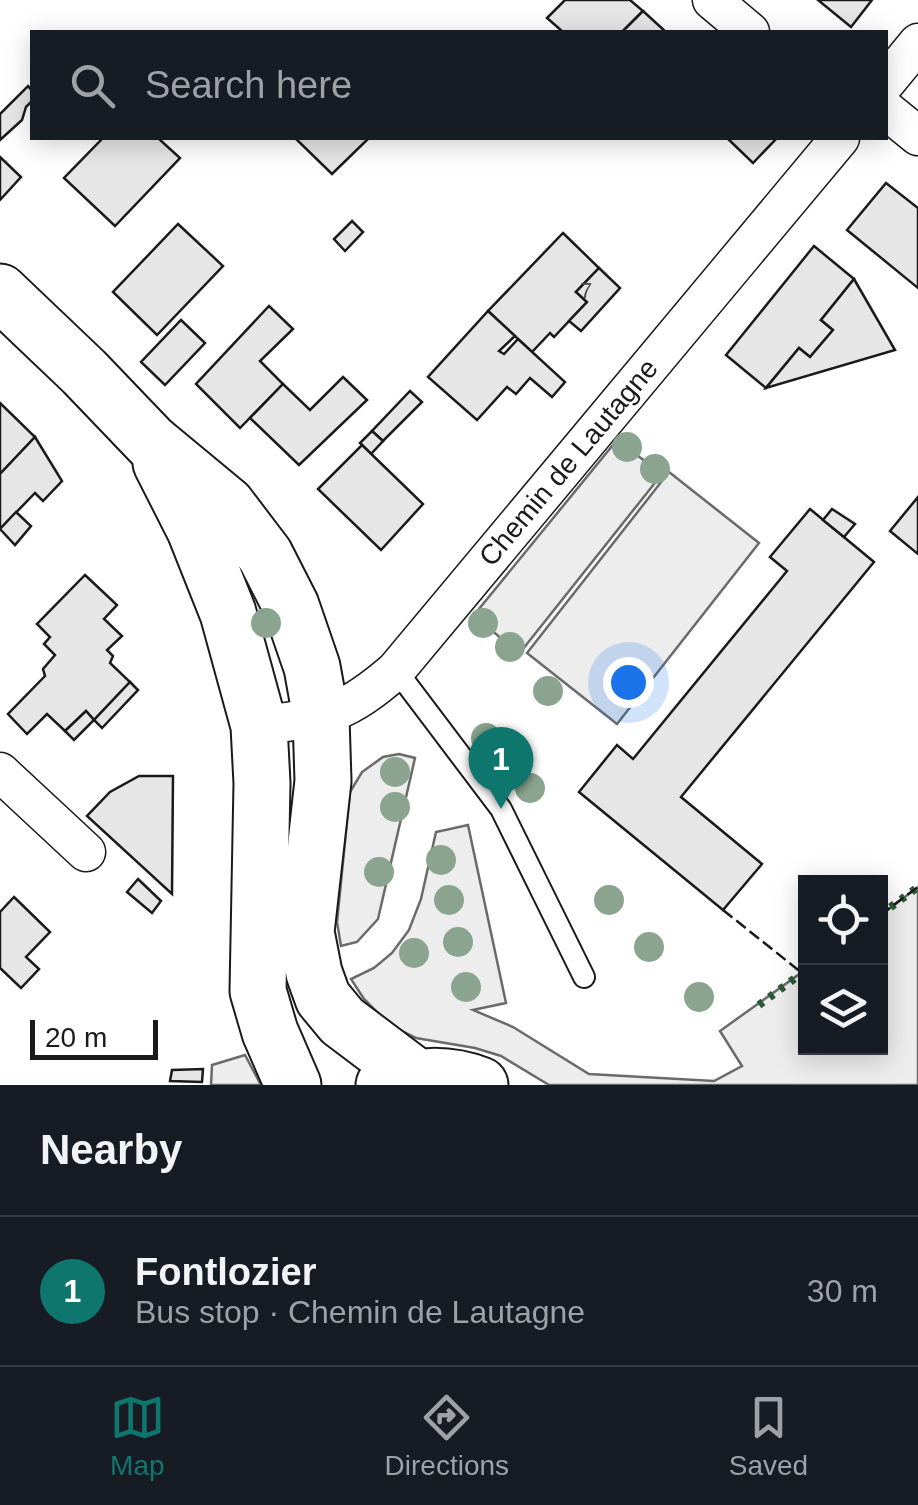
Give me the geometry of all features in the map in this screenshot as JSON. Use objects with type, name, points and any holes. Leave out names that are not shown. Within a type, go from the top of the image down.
[{"type":"main road","points":[[0,292],[151,442],[228,505],[266,555],[291,606],[307,652],[320,717],[323,781],[306,932],[323,998],[399,1080],[446,1076],[480,1085]]},
{"type":"main road","points":[[151,442],[195,530],[228,612],[259,726],[262,783],[258,991],[270,1032],[293,1085]]},
{"type":"street","points":[[712,0],[748,30]]},
{"type":"street","points":[[888,80],[918,43]]},
{"type":"street","points":[[888,112],[918,136]]},
{"type":"street","name":"Chemin de Lautagne","points":[[259,726],[336,713],[364,697],[396,670],[838,140]]},
{"type":"street","points":[[0,772],[86,852]]},
{"type":"lane","points":[[396,670],[501,809],[584,976]]},
{"type":"shaded area","points":[[617,440],[662,474],[519,654],[474,615]]},
{"type":"shaded area","points":[[669,472],[759,543],[617,724],[527,653]]},
{"type":"shaded area","points":[[399,754],[415,758],[378,919],[357,942],[341,946],[337,922],[350,792],[362,772],[383,757]]},
{"type":"shaded area","points":[[468,825],[506,1003],[473,1010],[513,1027],[589,1074],[714,1081],[742,1066],[720,1031],[798,975],[798,1055],[888,1055],[888,910],[918,887],[918,1085],[549,1085],[501,1056],[416,1038],[391,1026],[364,999],[351,979],[374,968],[392,953],[409,930],[421,899],[436,832]]},
{"type":"shaded area","points":[[245,1055],[261,1085],[211,1085],[212,1065]]},
{"type":"building","points":[[565,0],[630,0],[643,11],[624,30],[561,30],[547,18]]},
{"type":"building","points":[[818,0],[872,0],[851,27]]},
{"type":"building","points":[[643,11],[664,30],[624,30]]},
{"type":"building","points":[[28,86],[30,103],[22,120],[0,140],[0,114]]},
{"type":"building","points":[[101,140],[160,140],[180,158],[115,226],[64,178]]},
{"type":"building","points":[[297,140],[367,140],[332,174]]},
{"type":"building","points":[[729,140],[775,140],[753,163]]},
{"type":"building","points":[[0,157],[21,177],[0,200]]},
{"type":"building","points":[[886,183],[918,208],[918,288],[847,230]]},
{"type":"building","points":[[352,221],[363,232],[345,251],[334,239]]},
{"type":"building","points":[[178,224],[223,266],[157,335],[113,292]]},
{"type":"building","points":[[563,233],[599,268],[576,292],[587,302],[554,337],[550,333],[532,352],[488,311]]},
{"type":"building","points":[[814,246],[854,279],[821,320],[833,330],[810,357],[799,348],[766,388],[726,355]]},
{"type":"building","points":[[599,268],[620,288],[581,331],[569,321],[587,302],[576,292]]},
{"type":"building","points":[[854,279],[895,350],[766,388],[799,348],[810,357],[833,330],[821,320]]},
{"type":"building","points":[[269,306],[293,329],[260,361],[283,384],[240,428],[196,384]]},
{"type":"building","points":[[488,311],[515,336],[499,351],[504,354],[518,339],[565,382],[552,397],[530,378],[516,394],[507,387],[477,420],[428,377]]},
{"type":"building","points":[[181,320],[205,343],[165,385],[141,362]]},
{"type":"building","points":[[343,377],[367,400],[299,465],[250,418],[283,384],[310,410]]},
{"type":"building","points":[[410,391],[422,402],[383,441],[372,431]]},
{"type":"building","points":[[0,403],[35,437],[0,474]]},
{"type":"building","points":[[372,431],[383,441],[371,454],[360,443]]},
{"type":"building","points":[[35,437],[62,481],[43,501],[35,493],[0,529],[0,474]]},
{"type":"building","points":[[362,445],[423,504],[381,550],[318,489]]},
{"type":"building","points":[[918,497],[918,554],[890,531]]},
{"type":"building","points":[[810,509],[874,562],[681,797],[762,864],[723,910],[579,792],[617,745],[633,759],[787,571],[770,557]]},
{"type":"building","points":[[832,509],[855,524],[844,537],[823,520]]},
{"type":"building","points":[[16,512],[31,526],[15,545],[0,529]]},
{"type":"building","points":[[85,575],[117,605],[104,619],[122,636],[107,650],[113,656],[110,663],[130,682],[94,720],[86,711],[65,731],[47,714],[27,734],[8,714],[45,676],[43,669],[55,655],[44,644],[50,637],[37,624]]},
{"type":"building","points":[[130,682],[138,690],[102,728],[94,720]]},
{"type":"building","points":[[86,711],[94,720],[74,740],[65,731]]},
{"type":"building","points":[[139,776],[173,776],[172,894],[87,816],[110,792]]},
{"type":"building","points":[[138,879],[161,901],[152,913],[127,892]]},
{"type":"building","points":[[14,897],[50,932],[26,957],[39,969],[21,988],[0,968],[0,912]]},
{"type":"building","points":[[203,1069],[202,1082],[170,1081],[172,1070]]},
{"type":"hedge","points":[[888,909],[918,887]]},
{"type":"hedge","points":[[759,1005],[798,976]]},
{"type":"fence","points":[[888,909],[918,887]]},
{"type":"fence","points":[[723,910],[798,970]]},
{"type":"place","name":"Fontlozier","points":[[501,809]]}]
